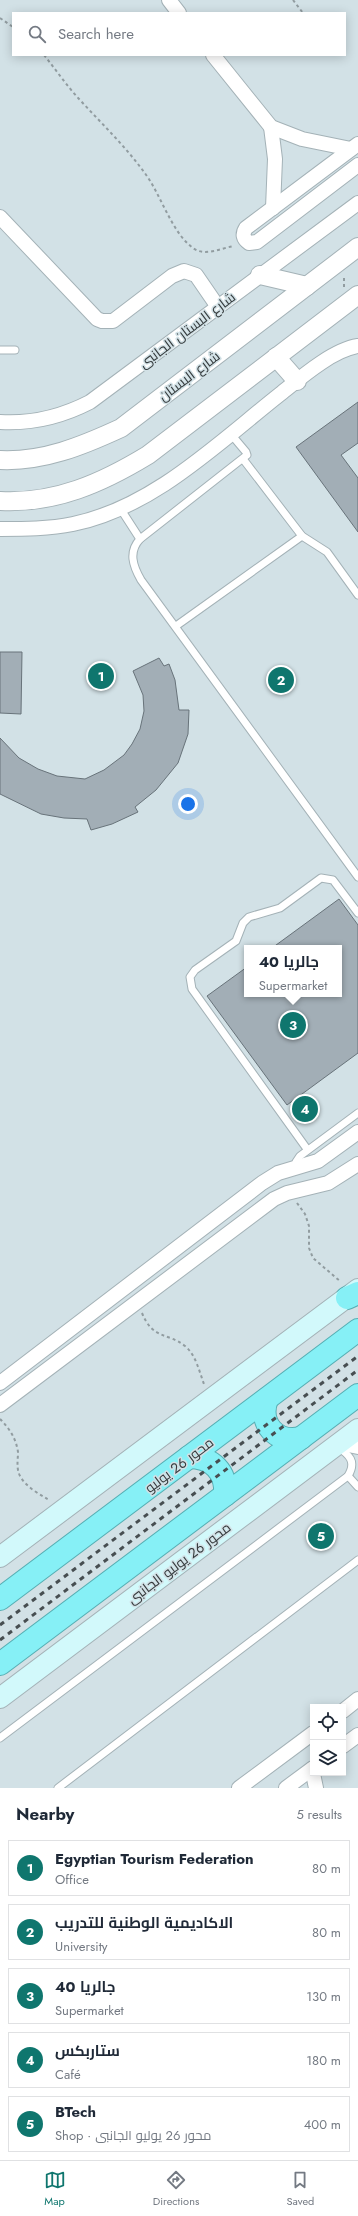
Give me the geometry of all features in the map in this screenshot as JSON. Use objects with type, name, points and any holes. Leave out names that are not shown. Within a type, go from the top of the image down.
[{"type":"highway","name":"محور 26 يوليو","points":[[0,1599],[358,1330]]},
{"type":"highway","points":[[0,1664],[358,1395]]},
{"type":"highway","points":[[267,1399],[264,1418],[270,1430],[288,1440],[301,1438]]},
{"type":"highway","points":[[189,1457],[209,1461],[219,1470],[225,1482],[225,1495]]},
{"type":"main road","points":[[0,1557],[354,1293]]},
{"type":"main road","name":"محور 26 يوليو الجانبى","points":[[0,1698],[358,1428]]},
{"type":"street","points":[[169,0],[178,12]]},
{"type":"street","points":[[214,56],[271,127],[307,140],[355,146]]},
{"type":"street","points":[[271,127],[275,159],[273,208]]},
{"type":"street","points":[[355,146],[244,231],[243,235],[246,241],[249,243],[256,242],[358,165]]},
{"type":"street","name":"شارع البستان الجانبى","points":[[0,422],[36,421],[55,417],[90,402],[358,203]]},
{"type":"street","points":[[0,218],[97,319],[102,321],[113,321],[172,276],[184,271],[196,275],[218,306]]},
{"type":"street","name":"شارع البستان","points":[[0,460],[31,459],[77,448],[121,428],[358,247]]},
{"type":"street","points":[[260,275],[307,286]]},
{"type":"street","points":[[0,501],[29,500],[71,493],[111,477],[148,455],[358,295]]},
{"type":"street","points":[[0,529],[39,529],[72,524],[100,517],[120,508],[164,484],[297,381],[340,352],[358,346]]},
{"type":"street","points":[[276,358],[297,381]]},
{"type":"street","points":[[0,1383],[271,1177],[318,1161],[358,1132]]},
{"type":"street","points":[[0,1405],[274,1199],[287,1193],[328,1183],[358,1164]]},
{"type":"street","points":[[199,1232],[211,1247]]},
{"type":"street","points":[[337,1444],[358,1447]]},
{"type":"street","points":[[346,1709],[358,1699]]},
{"type":"street","points":[[239,1788],[310,1735]]},
{"type":"street","points":[[346,1744],[358,1735]]},
{"type":"street","points":[[286,1788],[310,1770]]},
{"type":"street","points":[[314,1776],[316,1788]]},
{"type":"lane","points":[[0,350],[15,350]]},
{"type":"lane","points":[[230,433],[247,453],[242,459],[140,539],[135,545],[132,554],[136,571],[358,877]]},
{"type":"lane","points":[[242,459],[302,536],[327,552],[358,595]]},
{"type":"lane","points":[[120,508],[140,539]]},
{"type":"lane","points":[[176,626],[302,536]]},
{"type":"lane","points":[[307,1149],[192,989],[190,977],[196,970],[236,941],[243,924],[249,917],[280,908],[321,878],[333,880],[358,913]]},
{"type":"lane","points":[[296,1168],[297,1159],[307,1149],[358,1113]]},
{"type":"lane","points":[[0,1738],[348,1476],[352,1469],[352,1460],[350,1456],[337,1444]]},
{"type":"lane","points":[[348,1476],[358,1488]]},
{"type":"lane","points":[[58,1788],[358,1560]]},
{"type":"path","points":[[293,0],[302,12]]},
{"type":"path","points":[[0,18],[12,26]]},
{"type":"path","points":[[45,56],[80,100],[102,122],[143,170],[157,191],[168,215],[193,248],[198,252],[214,251],[246,241]]},
{"type":"path","points":[[287,1193],[305,1214],[310,1226],[309,1248],[313,1258],[320,1266],[354,1293]]},
{"type":"path","points":[[138,1302],[150,1328],[161,1336],[184,1345],[193,1355],[210,1400]]},
{"type":"path","points":[[0,1419],[15,1438],[18,1452],[16,1464],[20,1476],[28,1486],[63,1510]]},
{"type":"building","points":[[358,402],[358,443],[341,455],[358,478],[358,532],[296,447]]},
{"type":"building","points":[[0,652],[22,652],[21,714],[0,713]]},
{"type":"building","points":[[159,658],[164,666],[169,664],[175,680],[179,710],[189,710],[188,734],[178,763],[156,790],[135,807],[138,812],[112,824],[91,830],[87,819],[64,818],[41,814],[0,794],[0,738],[19,758],[38,769],[57,776],[85,779],[104,770],[124,755],[140,729],[144,711],[143,695],[133,671]]},
{"type":"building","points":[[339,899],[358,925],[358,1053],[287,1105],[207,996],[244,969],[244,997],[342,997],[342,945],[276,945]]},
{"type":"railway","points":[[0,1625],[358,1356]]},
{"type":"railway","points":[[0,1640],[358,1370]]},
{"type":"place","name":"Egyptian Tourism Federation","points":[[101,676]]},
{"type":"place","name":"الاكاديمية الوطنية للتدريب","points":[[281,680]]},
{"type":"place","name":"جالريا 40","points":[[293,1025]]},
{"type":"place","name":"ستاربكس","points":[[305,1109]]},
{"type":"place","name":"BTech","points":[[321,1536]]}]
